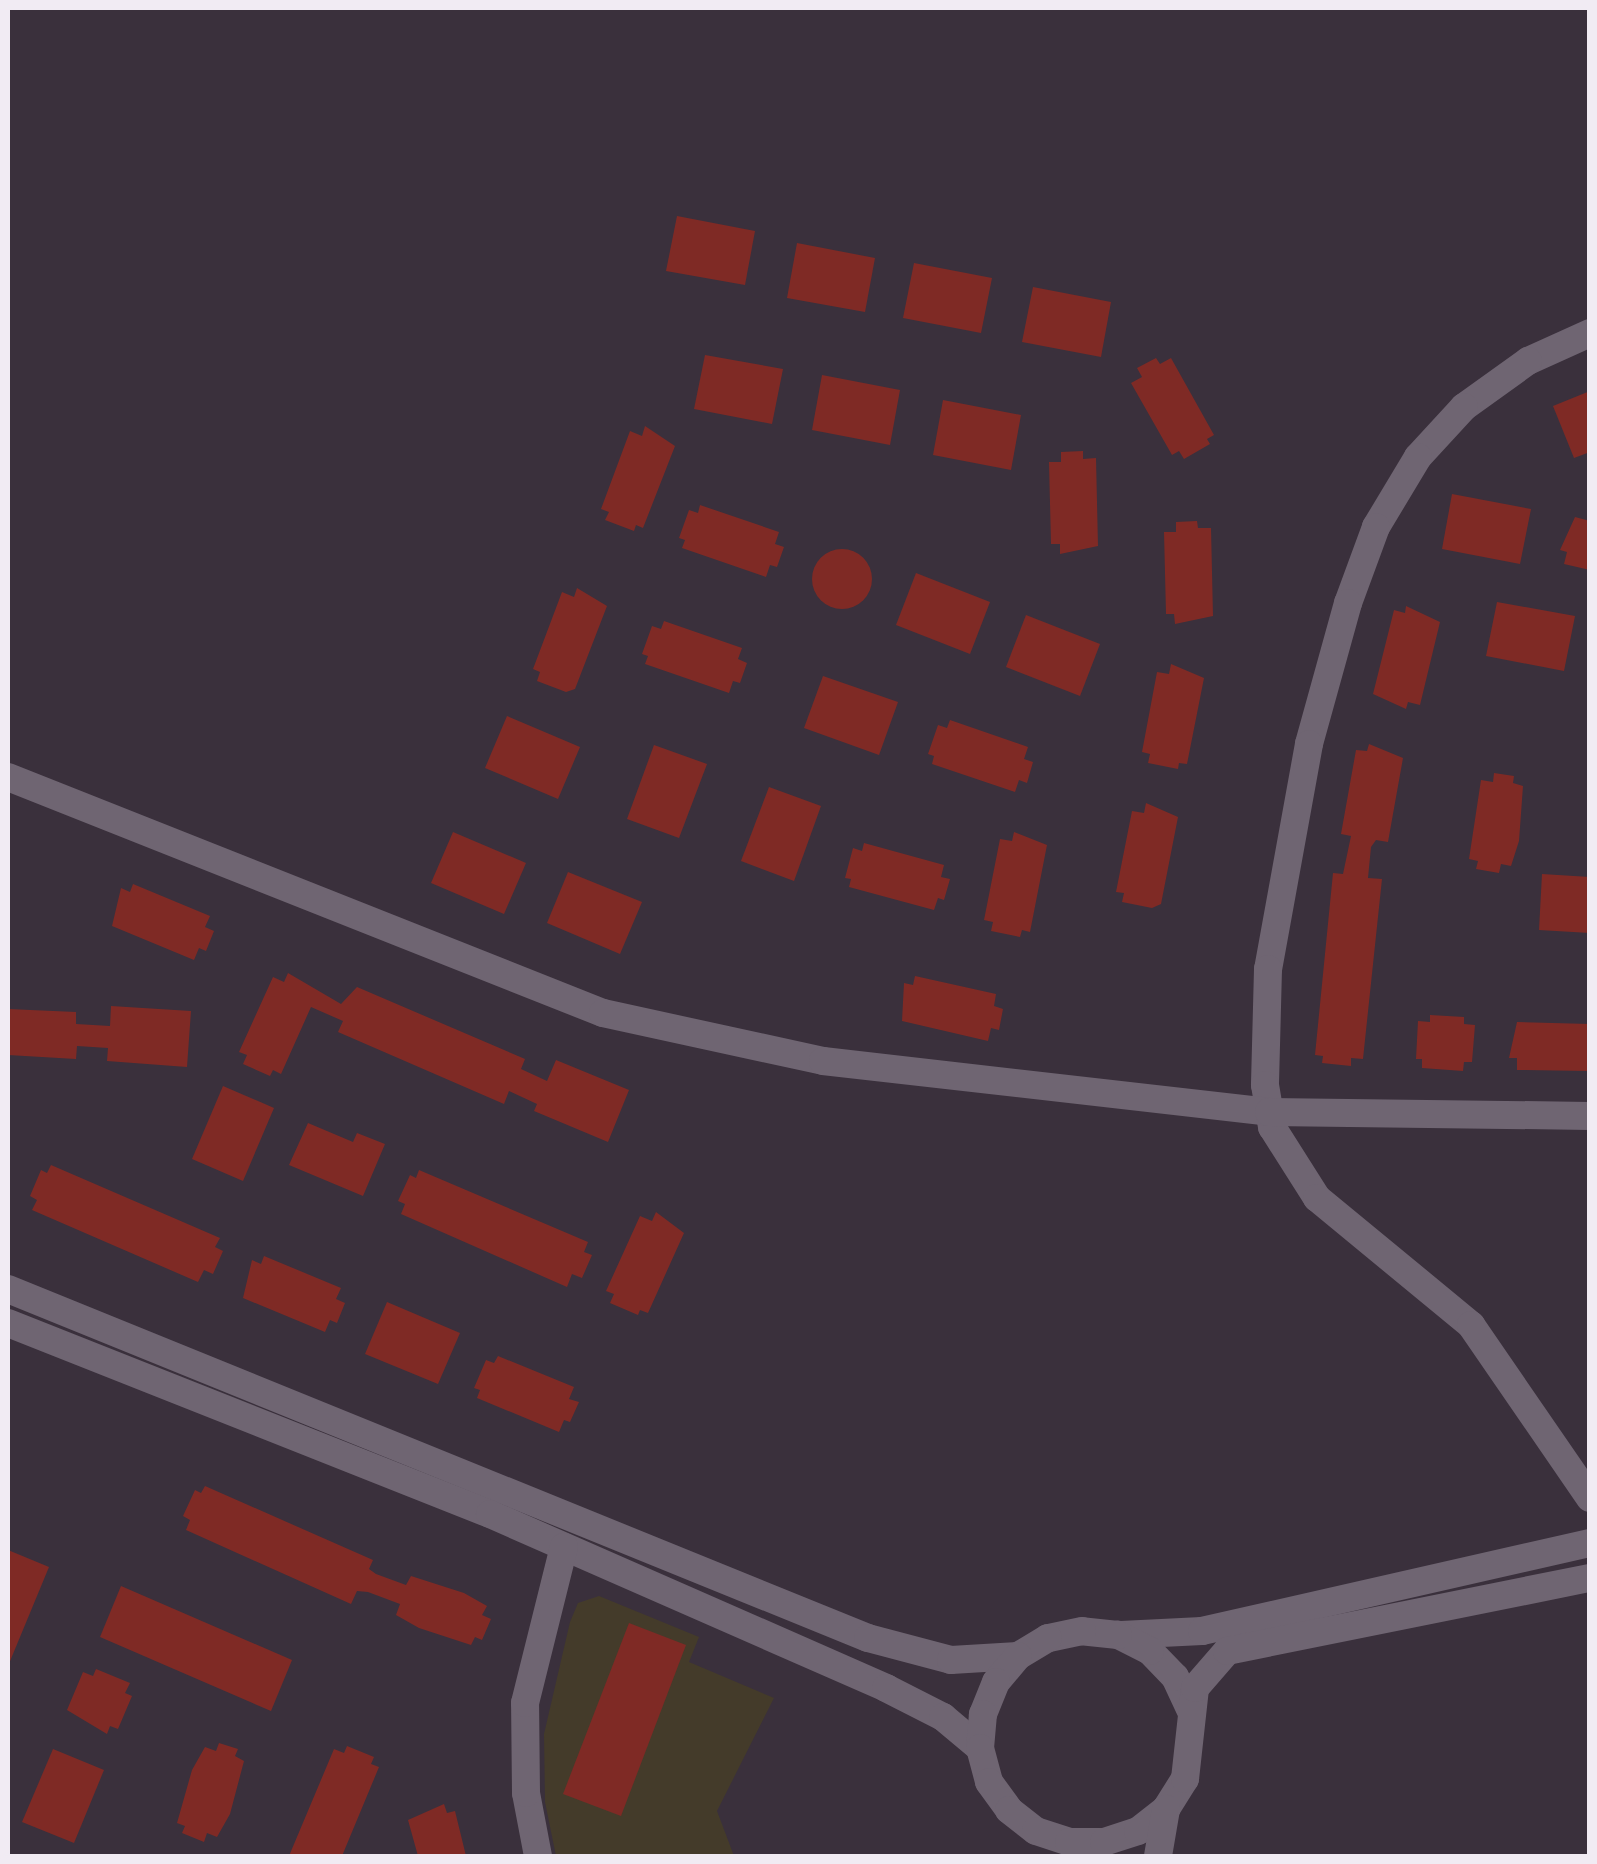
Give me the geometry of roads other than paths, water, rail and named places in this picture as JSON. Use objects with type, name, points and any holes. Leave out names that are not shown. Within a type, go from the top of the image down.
[{"type":"street","points":[[1590,333],[1528,361],[1464,407],[1418,458],[1376,528],[1309,744],[1268,969],[1272,1127],[1318,1198],[1471,1325],[1590,1498]]},
{"type":"street","points":[[8,778],[603,1013],[823,1061],[1270,1112],[1590,1116]]},
{"type":"street","points":[[8,1289],[868,1638],[951,1660],[1018,1656]]},
{"type":"street","points":[[8,1323],[564,1547],[886,1688],[943,1717],[980,1748]]},
{"type":"street","points":[[1062,1856],[1009,1810],[990,1782],[980,1748],[982,1714],[996,1682],[1018,1656],[1048,1638],[1082,1631],[1118,1636],[1202,1631],[1590,1543]]},
{"type":"street","points":[[538,1856],[526,1793],[525,1703],[564,1547]]},
{"type":"street","points":[[1190,1709],[1207,1668],[1228,1651],[1590,1578]]},
{"type":"street","points":[[1036,1831],[1069,1842],[1104,1842],[1138,1831],[1166,1809],[1186,1779],[1194,1744],[1190,1709],[1175,1677],[1150,1651],[1118,1636]]},
{"type":"street","points":[[1158,1856],[1166,1809]]}]
